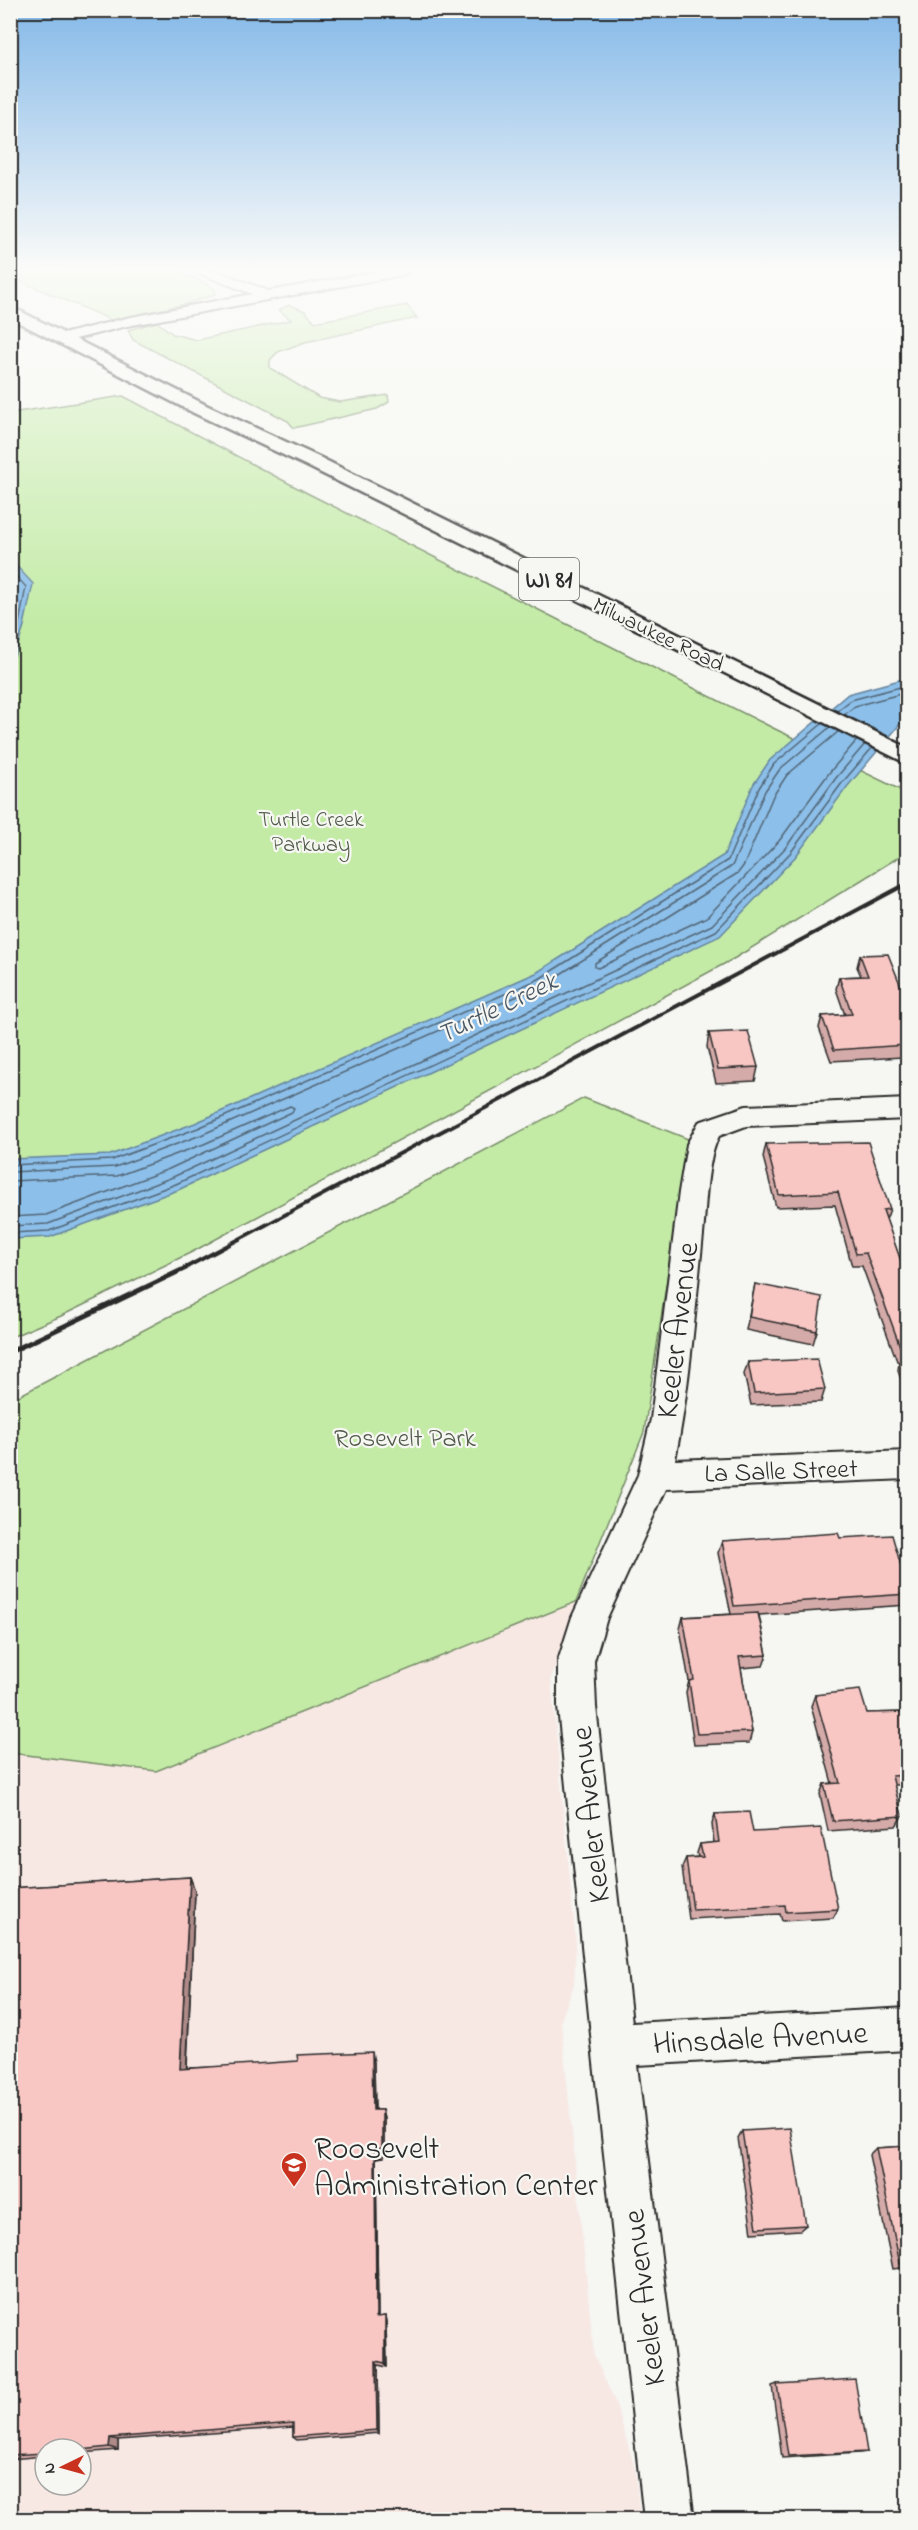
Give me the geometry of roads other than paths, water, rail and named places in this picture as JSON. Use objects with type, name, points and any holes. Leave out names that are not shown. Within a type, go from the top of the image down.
[{"type":"main road","name":"Milwaukee Road","points":[[162,389],[314,462],[908,757]]},
{"type":"main road","name":"Milwaukee Road","points":[[196,389],[314,462]]},
{"type":"street","name":"Keeler Avenue","points":[[669,2520],[577,1707],[576,1660],[590,1617],[655,1475],[667,1419],[693,1192],[701,1144],[709,1129],[746,1116],[908,1109]]},
{"type":"street","name":"La Salle Street","points":[[655,1475],[908,1465]]},
{"type":"street","name":"Hinsdale Avenue","points":[[614,2045],[908,2029]]},
{"type":"water","points":[[11,560],[33,584],[23,630],[11,665]]},
{"type":"water","name":"Turtle Creek","points":[[907,678],[907,720],[902,722],[847,787],[796,856],[720,936],[178,1190],[50,1237],[11,1239],[10,1159],[110,1155],[195,1123],[536,973],[724,855],[753,785],[770,760],[848,694]]},
{"type":"railway","points":[[183,1269],[908,883]]},
{"type":"railway","points":[[10,1352],[186,1268]]},
{"type":"place","name":"Roosevelt Administration Center","points":[[294,2188]]},
{"type":"park label","name":"Turtle Creek Parkway","points":[[311,830]]},
{"type":"park label","name":"Rosevelt Park","points":[[405,1437]]}]
